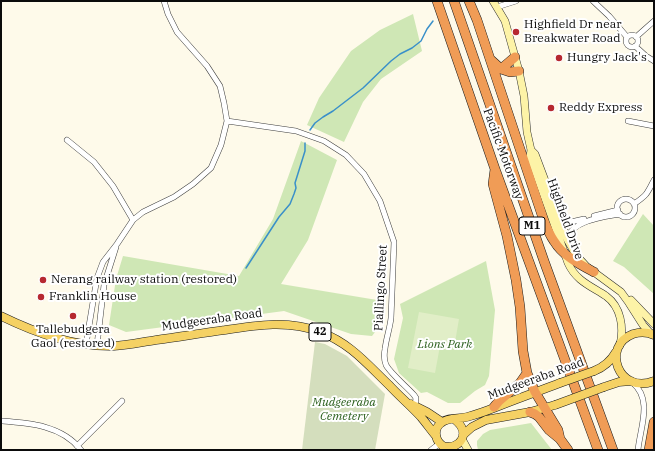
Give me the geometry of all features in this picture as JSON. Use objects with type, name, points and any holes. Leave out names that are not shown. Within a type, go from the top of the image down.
[{"type":"highway","name":"Pacific Motorway","points":[[437,1],[495,169],[598,450]]},
{"type":"highway","name":"Pacific Motorway","points":[[454,1],[536,239],[614,450]]},
{"type":"highway","name":"M1","points":[[469,1],[477,20],[550,235],[565,255],[594,272]]},
{"type":"highway","points":[[502,69],[515,57]]},
{"type":"highway","points":[[489,58],[502,69],[510,72],[519,72]]},
{"type":"highway","name":"M1","points":[[495,169],[492,184],[507,236],[516,280],[526,373],[535,392],[558,430],[560,440]]},
{"type":"highway","points":[[494,408],[499,401],[520,384],[526,373]]},
{"type":"highway","name":"M1","points":[[530,412],[538,416],[568,450]]},
{"type":"highway","points":[[651,447],[654,422]]},
{"type":"main road","name":"Mudgeeraba Road","points":[[1,316],[44,334],[69,341],[114,346],[254,325],[286,324],[320,332],[339,340],[353,350],[405,401],[422,419],[438,440]]},
{"type":"main road","name":"Mudgeeraba Road","points":[[454,419],[467,417],[494,408],[594,371],[602,367],[615,355],[624,340],[630,335],[640,332],[652,335]]},
{"type":"main road","points":[[619,347],[616,357],[618,368],[623,376],[632,382]]},
{"type":"main road","name":"Mudgeeraba Road","points":[[463,437],[472,427],[486,420],[545,408],[619,382],[643,384],[654,381]]},
{"type":"main road","name":"Mudgeeraba Road","points":[[405,401],[442,422]]},
{"type":"main road","points":[[454,419],[462,426],[463,437],[455,448],[448,447],[438,440],[437,428],[442,422],[454,419]]},
{"type":"street","points":[[86,344],[97,278],[103,262],[133,220],[143,212],[174,197],[193,184],[211,168],[221,145],[227,121],[220,86],[207,66],[177,32],[168,14],[164,1]]},
{"type":"street","points":[[495,3],[516,1]]},
{"type":"street","points":[[593,1],[609,16],[627,37],[627,46],[632,48],[635,46],[638,42],[636,37]]},
{"type":"street","name":"Highfield Drive","points":[[495,3],[505,21],[519,72],[524,96],[527,132],[531,150],[530,156],[565,255],[577,277],[607,297],[615,307],[622,325],[622,337],[619,347]]},
{"type":"street","points":[[636,37],[654,21]]},
{"type":"street","points":[[627,37],[633,35],[636,37]]},
{"type":"street","points":[[635,46],[654,61]]},
{"type":"street","name":"Piallingo Street","points":[[227,121],[296,131],[324,141],[346,155],[364,174],[380,201],[394,242],[391,318],[385,350],[385,360],[387,366],[416,398],[415,406]]},
{"type":"street","points":[[628,121],[654,126]]},
{"type":"street","points":[[67,140],[94,162],[113,186],[133,220]]},
{"type":"street","name":"Highfield Drive","points":[[531,150],[535,154],[567,238],[578,258],[621,292],[643,325],[652,335]]},
{"type":"street","points":[[634,204],[645,196],[654,180]]},
{"type":"street","points":[[558,234],[562,224],[619,212],[625,216],[631,215],[635,211],[634,204],[629,200],[624,199],[619,202],[619,212]]},
{"type":"street","points":[[567,238],[571,231],[578,225],[619,212]]},
{"type":"street","points":[[97,345],[104,285],[117,244]]},
{"type":"street","points":[[621,292],[654,324]]},
{"type":"street","points":[[632,382],[640,390],[644,402],[638,450]]},
{"type":"street","points":[[1,421],[30,423],[50,428],[64,435],[79,448],[122,402]]},
{"type":"street","points":[[463,437],[468,450]]},
{"type":"street","points":[[431,450],[438,440]]},
{"type":"green space","points":[[413,14],[422,51],[381,79],[363,102],[344,142],[307,125],[319,98],[351,51],[380,30]]},
{"type":"green space","points":[[301,141],[337,160],[308,240],[281,284],[383,301],[379,327],[372,336],[351,334],[284,311],[126,332],[109,325],[116,279],[123,256],[239,276],[273,219]]},
{"type":"green space","points":[[643,214],[654,226],[654,294],[624,267],[613,261]]},
{"type":"green space","name":"Lions Park","points":[[486,261],[495,310],[489,376],[485,385],[460,403],[448,403],[427,392],[421,393],[399,373],[394,359],[403,318],[400,304]]},
{"type":"green space","points":[[419,312],[459,319],[454,348],[440,346],[435,373],[408,368]]},
{"type":"green space","name":"Mudgeeraba Cemetery","points":[[315,342],[325,344],[347,356],[385,394],[375,450],[302,450]]},
{"type":"green space","points":[[531,423],[552,450],[478,450],[477,441],[483,434],[490,430]]},
{"type":"waterway","points":[[310,130],[315,123],[363,88],[391,61],[421,41],[433,21]]},
{"type":"waterway","points":[[246,268],[279,217],[290,204],[296,188],[295,183],[305,151],[305,143]]},
{"type":"place","name":"Highfield Dr near Breakwater Road","points":[[516,32]]},
{"type":"place","name":"Hungry Jack's","points":[[559,58]]},
{"type":"place","name":"Reddy Express","points":[[551,108]]},
{"type":"place","name":"Nerang railway station (restored)","points":[[43,280]]},
{"type":"place","name":"Franklin House","points":[[41,297]]},
{"type":"place","name":"Tallebudgera Gaol (restored)","points":[[73,316]]}]
